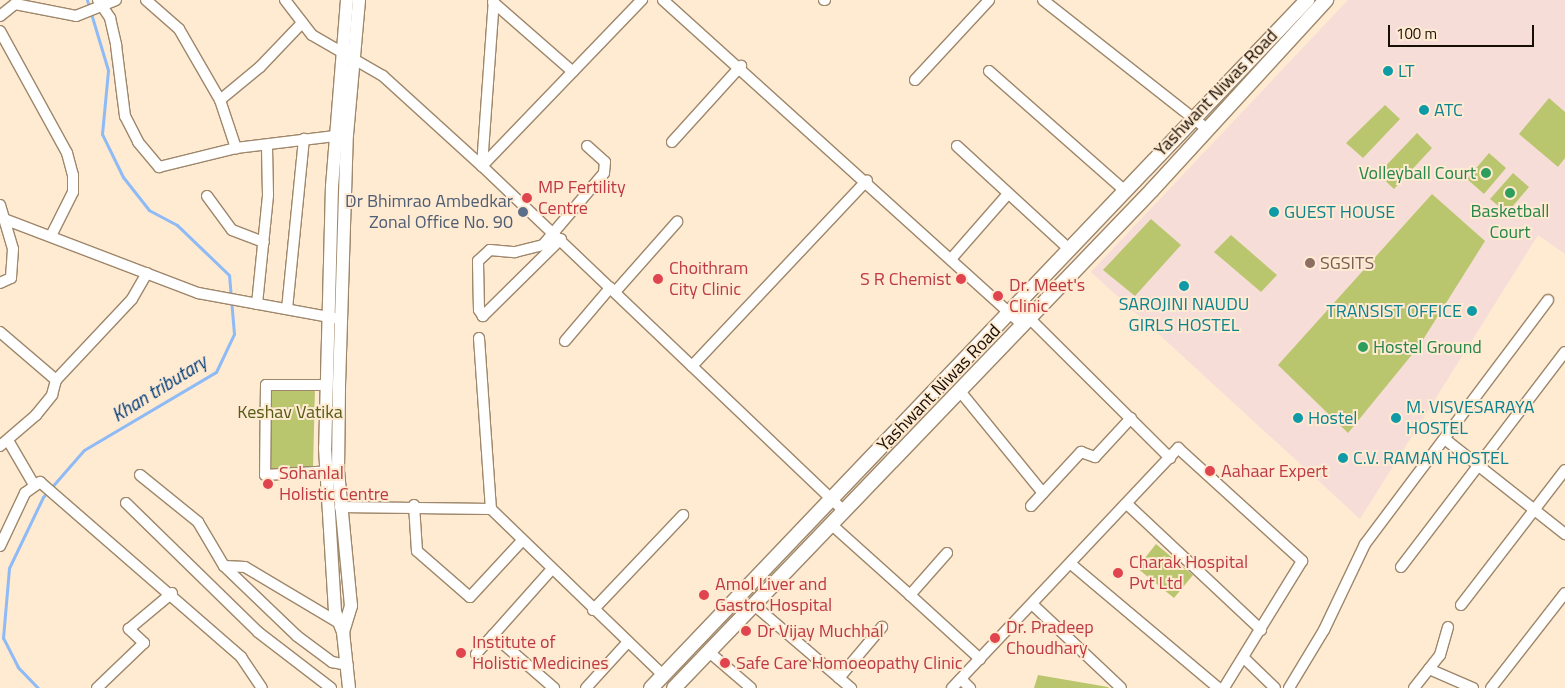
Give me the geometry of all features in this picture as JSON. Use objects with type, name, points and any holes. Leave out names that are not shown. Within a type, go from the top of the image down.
[{"type":"main road","name":"Yashwant Niwas Road","points":[[651,688],[1014,310],[1192,116],[1307,0]]},
{"type":"main road","name":"Yashwant Niwas Road","points":[[674,688],[832,526],[1207,129],[1326,0]]},
{"type":"street","points":[[0,16],[15,4],[76,16],[99,5],[116,0]]},
{"type":"street","points":[[146,0],[179,29],[220,100],[236,148]]},
{"type":"street","points":[[285,0],[312,35],[383,76],[482,166],[558,236],[845,512]]},
{"type":"street","points":[[341,627],[351,606],[340,507],[332,471],[343,319],[341,53],[347,0]]},
{"type":"street","points":[[349,688],[348,665],[341,627],[326,385],[328,316],[341,136],[354,58],[360,0]]},
{"type":"street","points":[[482,166],[642,0]]},
{"type":"street","points":[[663,0],[741,66],[951,259],[1014,310],[1131,418],[1170,458]]},
{"type":"street","points":[[915,80],[989,0]]},
{"type":"street","points":[[1043,0],[1207,129]]},
{"type":"street","points":[[482,166],[494,1]]},
{"type":"street","points":[[494,1],[573,72]]},
{"type":"street","points":[[99,5],[116,45],[125,116],[138,142],[160,167],[236,148],[267,147],[304,139],[341,136]]},
{"type":"street","points":[[220,100],[260,67],[302,23]]},
{"type":"street","points":[[0,31],[67,153],[74,175],[73,192],[51,236]]},
{"type":"street","points":[[672,142],[741,66]]},
{"type":"street","points":[[989,71],[1124,190]]},
{"type":"street","points":[[287,309],[304,139]]},
{"type":"street","points":[[544,252],[490,250],[478,261],[479,310],[483,316],[544,252],[558,236],[604,173],[605,162],[587,146]]},
{"type":"street","points":[[957,146],[1070,250]]},
{"type":"street","points":[[257,304],[264,242],[267,147]]},
{"type":"street","points":[[692,366],[867,180]]},
{"type":"street","points":[[951,259],[1008,194]]},
{"type":"street","points":[[207,196],[232,230],[264,242]]},
{"type":"street","points":[[0,205],[13,249],[11,278],[0,283]]},
{"type":"street","points":[[4,219],[147,273],[212,295],[343,319]]},
{"type":"street","points":[[565,340],[677,222]]},
{"type":"street","points":[[147,273],[132,299],[56,380],[52,395],[5,444],[37,482],[172,593],[241,658],[262,688]]},
{"type":"street","points":[[1289,688],[1324,630],[1365,544],[1446,440],[1548,300]]},
{"type":"street","points":[[0,332],[56,380]]},
{"type":"street","points":[[479,338],[491,509],[521,542],[663,675]]},
{"type":"street","points":[[1401,567],[1480,466],[1565,352]]},
{"type":"street","points":[[326,385],[266,385],[265,476],[332,471]]},
{"type":"street","points":[[959,390],[1042,493]]},
{"type":"street","points":[[1031,506],[1080,452],[1095,457],[1131,418]]},
{"type":"street","points":[[1446,440],[1565,534]]},
{"type":"street","points":[[952,688],[1128,504],[1178,448],[1302,561],[1224,688]]},
{"type":"street","points":[[1460,605],[1565,470]]},
{"type":"street","points":[[140,475],[198,522],[224,566],[316,654],[348,665]]},
{"type":"street","points":[[0,546],[10,519],[37,482]]},
{"type":"street","points":[[126,503],[258,632],[331,688]]},
{"type":"street","points":[[1128,504],[1261,630]]},
{"type":"street","points":[[340,507],[414,505],[491,509]]},
{"type":"street","points":[[414,505],[417,551],[470,597],[521,542]]},
{"type":"street","points":[[593,610],[683,515]]},
{"type":"street","points":[[832,526],[980,659]]},
{"type":"street","points":[[910,595],[947,554]]},
{"type":"street","points":[[1071,564],[1218,688]]},
{"type":"street","points":[[224,566],[245,567],[341,627]]},
{"type":"street","points":[[476,654],[551,570]]},
{"type":"street","points":[[97,688],[144,643],[129,629],[172,593]]},
{"type":"street","points":[[1491,688],[1565,593]]},
{"type":"street","points":[[754,604],[851,688]]},
{"type":"street","points":[[1032,604],[1122,688]]},
{"type":"street","points":[[840,678],[882,627]]},
{"type":"street","points":[[1414,688],[1440,655],[1448,627]]},
{"type":"street","points":[[492,635],[554,688]]},
{"type":"street","points":[[586,688],[628,642]]},
{"type":"street","points":[[709,652],[750,688]]},
{"type":"street","points":[[1244,658],[1275,688]]},
{"type":"street","points":[[1429,669],[1473,688]]},
{"type":"street","points":[[961,679],[970,688]]},
{"type":"shaded area","name":"SGSITS","points":[[1348,0],[1565,0],[1565,254],[1538,235],[1360,519],[1091,272]]},
{"type":"green space","points":[[1549,98],[1565,112],[1565,158],[1558,167],[1519,134]]},
{"type":"green space","points":[[1385,105],[1400,119],[1363,158],[1346,143]]},
{"type":"green space","points":[[1417,133],[1432,148],[1394,189],[1378,174]]},
{"type":"green space","name":"Volleyball Court","points":[[1489,153],[1506,168],[1484,194],[1467,179]]},
{"type":"green space","name":"Basketball Court","points":[[1513,173],[1529,187],[1507,213],[1490,199]]},
{"type":"green space","points":[[1432,194],[1485,241],[1419,346],[1348,433],[1278,365]]},
{"type":"green space","points":[[1151,219],[1181,245],[1135,296],[1103,270]]},
{"type":"green space","points":[[1231,235],[1277,275],[1261,292],[1214,252]]},
{"type":"green space","name":"Keshav Vatika","points":[[264,386],[315,387],[313,469],[269,474]]},
{"type":"green space","points":[[1156,544],[1193,575],[1174,598],[1137,568]]},
{"type":"green space","points":[[1038,675],[1108,687],[1109,688],[1034,688]]},
{"type":"waterway","name":"Khan tributary","points":[[38,688],[18,667],[3,638],[9,568],[43,497],[84,450],[216,372],[234,334],[229,275],[177,225],[149,210],[123,177],[102,134],[108,70],[87,0]]},
{"type":"place","name":"LT","points":[[1388,71]]},
{"type":"place","name":"ATC","points":[[1424,110]]},
{"type":"place","name":"Volleyball Court","points":[[1486,173]]},
{"type":"place","name":"Basketball Court","points":[[1510,193]]},
{"type":"place","name":"MP Fertility Centre","points":[[527,198]]},
{"type":"place","name":"Dr Bhimrao Ambedkar Zonal Office No. 90","points":[[523,212]]},
{"type":"place","name":"GUEST HOUSE","points":[[1274,212]]},
{"type":"place","name":"SGSITS","points":[[1310,263]]},
{"type":"place","name":"Choithram City Clinic","points":[[658,279]]},
{"type":"place","name":"S R Chemist","points":[[961,279]]},
{"type":"place","name":"SAROJINI NAUDU GIRLS HOSTEL","points":[[1184,286]]},
{"type":"place","name":"Dr. Meet's Clinic","points":[[998,296]]},
{"type":"place","name":"TRANSIST OFFICE","points":[[1472,311]]},
{"type":"place","name":"Hostel Ground","points":[[1363,347]]},
{"type":"place","name":"Hostel","points":[[1298,418]]},
{"type":"place","name":"M. VISVESARAYA HOSTEL","points":[[1396,418]]},
{"type":"place","name":"C.V. RAMAN HOSTEL","points":[[1343,458]]},
{"type":"place","name":"Aahaar Expert","points":[[1210,471]]},
{"type":"place","name":"Sohanlal Holistic Centre","points":[[268,484]]},
{"type":"place","name":"Charak Hospital Pvt Ltd","points":[[1118,573]]},
{"type":"place","name":"Amol Liver and Gastro Hospital","points":[[704,595]]},
{"type":"place","name":"Dr Vijay Muchhal","points":[[746,631]]},
{"type":"place","name":"Dr. Pradeep Choudhary","points":[[995,638]]},
{"type":"place","name":"Institute of Holistic Medicines","points":[[461,653]]},
{"type":"place","name":"Safe Care Homoeopathy Clinic","points":[[725,663]]}]
